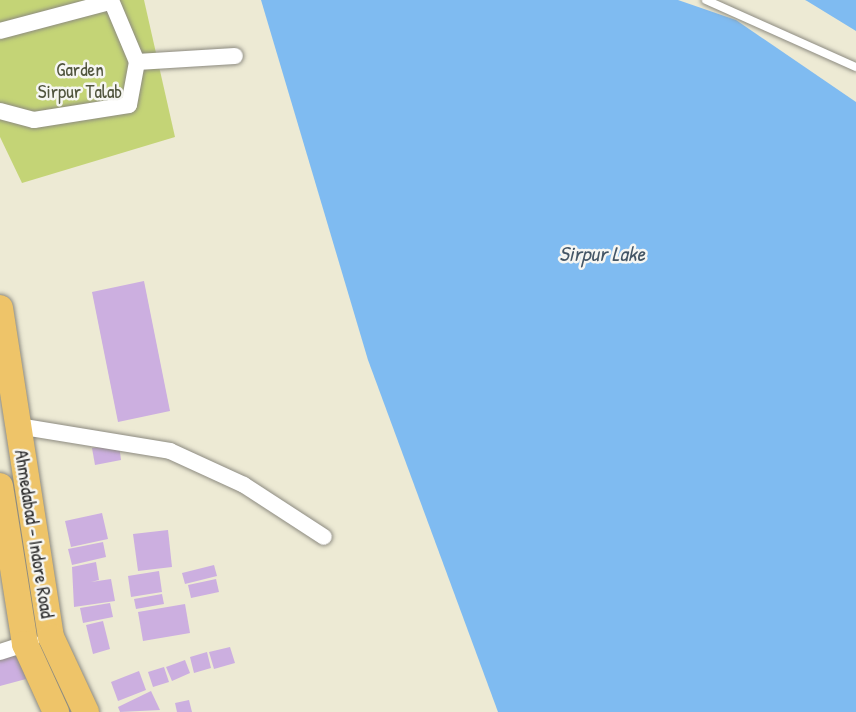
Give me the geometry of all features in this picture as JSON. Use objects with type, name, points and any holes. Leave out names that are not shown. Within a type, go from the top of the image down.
[{"type":"highway","name":"Ahmedabad - Indore Road","points":[[0,308],[51,637],[86,712]]},
{"type":"highway","name":"Ahmedabad - Indore Road","points":[[0,486],[25,644],[56,712]]},
{"type":"street","points":[[0,31],[111,1],[137,62],[129,105],[34,120],[0,111]]},
{"type":"street","points":[[137,62],[235,56]]},
{"type":"street","points":[[18,426],[170,451],[244,485],[324,537]]},
{"type":"street","points":[[0,652],[51,637]]},
{"type":"lane","points":[[706,0],[856,67]]},
{"type":"green space","name":"Garden Sirpur Talab","points":[[0,0],[144,0],[175,137],[22,183],[0,137]]},
{"type":"water","name":"Sirpur Lake","points":[[261,0],[678,0],[736,20],[856,102],[856,712],[498,712],[368,360]]},
{"type":"water","points":[[805,0],[856,0],[856,31],[807,1]]},
{"type":"building","points":[[144,281],[170,411],[118,422],[92,292]]},
{"type":"building","points":[[119,444],[121,460],[95,465],[92,448]]},
{"type":"building","points":[[102,513],[108,539],[71,547],[65,521]]},
{"type":"building","points":[[168,530],[172,567],[138,571],[133,534]]},
{"type":"building","points":[[103,542],[106,557],[72,565],[68,549]]},
{"type":"building","points":[[96,562],[99,580],[91,582],[111,579],[115,601],[74,607],[72,567]]},
{"type":"building","points":[[214,565],[217,576],[185,584],[182,573]]},
{"type":"building","points":[[159,571],[162,592],[131,597],[128,576]]},
{"type":"building","points":[[216,579],[219,592],[191,598],[188,585]]},
{"type":"building","points":[[162,594],[164,604],[136,609],[134,599]]},
{"type":"building","points":[[110,603],[113,617],[83,623],[80,608]]},
{"type":"building","points":[[185,604],[190,633],[143,641],[138,612]]},
{"type":"building","points":[[103,621],[110,649],[93,654],[86,625]]},
{"type":"building","points":[[230,647],[235,663],[214,669],[209,652]]},
{"type":"building","points":[[207,652],[211,668],[194,673],[190,657]]},
{"type":"building","points":[[19,653],[26,679],[0,686],[0,658]]},
{"type":"building","points":[[185,660],[190,673],[172,681],[166,667]]},
{"type":"building","points":[[164,667],[169,682],[153,687],[148,672]]},
{"type":"building","points":[[139,671],[146,690],[118,701],[111,682]]},
{"type":"building","points":[[151,691],[160,710],[120,712],[118,707]]},
{"type":"building","points":[[189,700],[192,712],[177,712],[175,703]]}]
